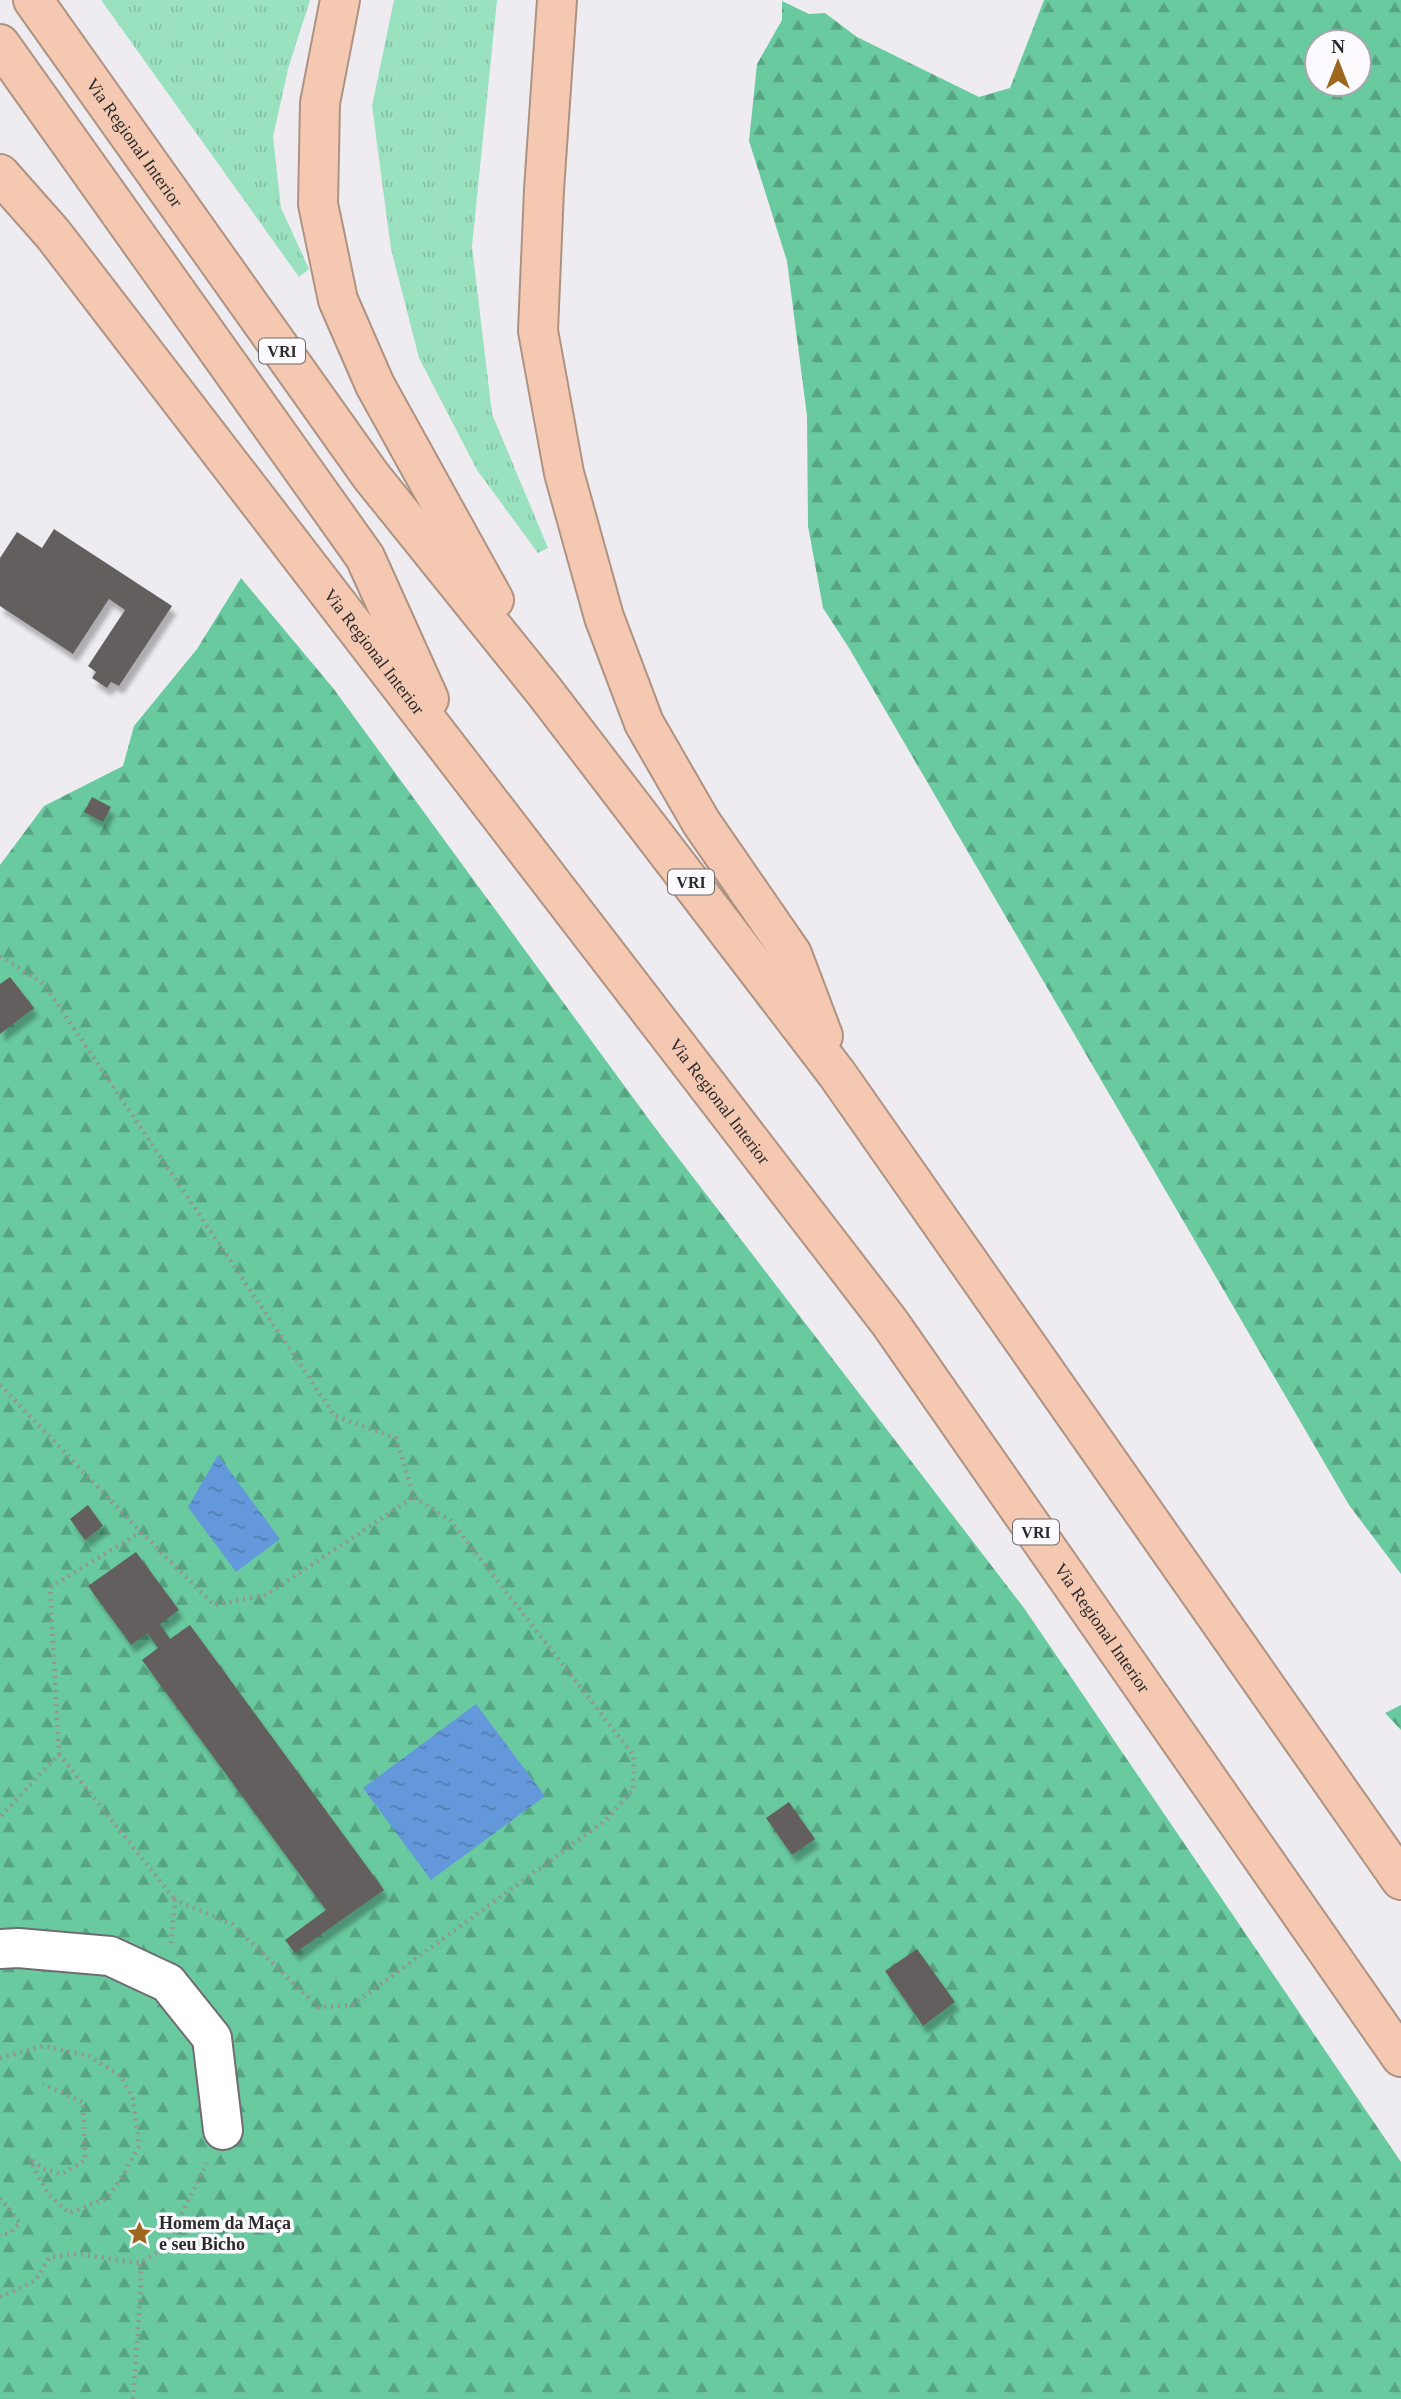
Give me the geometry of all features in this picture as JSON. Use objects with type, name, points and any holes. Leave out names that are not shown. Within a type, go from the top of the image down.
[{"type":"highway","name":"Via Regional Interior","points":[[33,0],[371,476],[544,691],[837,1074],[1401,1880]]},
{"type":"highway","points":[[340,0],[320,103],[318,204],[338,300],[375,385],[544,691]]},
{"type":"highway","points":[[557,0],[538,331],[564,473],[604,617],[644,723],[701,822],[792,954],[837,1074]]},
{"type":"highway","points":[[0,44],[365,557],[456,759]]},
{"type":"highway","name":"Via Regional Interior","points":[[0,174],[53,234],[890,1323],[1401,2057]]},
{"type":"highway","points":[[0,197],[53,234]]},
{"type":"street","points":[[0,1949],[18,1948],[110,1956],[168,1983],[212,2038],[223,2130]]},
{"type":"path","points":[[0,956],[44,984],[335,1416],[396,1438],[414,1497],[450,1520],[634,1756],[633,1790],[606,1820],[352,2005],[318,2007],[232,1924],[175,1900],[59,1754],[50,1587],[141,1532]]},
{"type":"path","points":[[0,1385],[214,1605],[267,1595],[414,1497]]},
{"type":"path","points":[[0,1817],[59,1754]]},
{"type":"path","points":[[168,1983],[175,1900]]},
{"type":"path","points":[[0,2058],[44,2046],[89,2056],[121,2076],[133,2099],[139,2146],[125,2172],[107,2198],[69,2213],[58,2206],[48,2194],[29,2158],[44,2169],[62,2174],[85,2160],[83,2102],[43,2084]]},
{"type":"path","points":[[0,2297],[35,2281],[50,2257],[77,2254],[140,2263],[165,2247],[223,2130]]},
{"type":"path","points":[[0,2198],[20,2223],[10,2233],[0,2235]]},
{"type":"path","points":[[133,2399],[141,2288],[140,2263]]},
{"type":"green space","points":[[101,0],[310,0],[288,69],[273,137],[281,208],[309,269],[299,277]]},
{"type":"green space","points":[[394,0],[497,0],[472,246],[492,414],[548,548],[538,553],[477,470],[419,358],[391,249],[372,106]]},
{"type":"green space","points":[[1044,0],[1401,0],[1401,1574],[1349,1505],[849,648],[823,608],[808,526],[807,416],[787,261],[749,141],[757,64],[782,20],[782,1],[809,14],[825,13],[857,37],[979,97],[1010,88]]},
{"type":"green space","points":[[241,578],[333,688],[656,1129],[1024,1608],[1401,2162],[1401,2399],[0,2399],[0,865],[44,806],[123,766],[134,726],[197,649]]},
{"type":"green space","points":[[1401,1705],[1401,1730],[1385,1713]]},
{"type":"water","points":[[218,1455],[280,1539],[236,1572],[188,1507]]},
{"type":"water","points":[[476,1704],[545,1796],[431,1880],[363,1788]]},
{"type":"building","points":[[54,529],[172,606],[119,686],[111,682],[107,688],[92,678],[96,672],[88,666],[125,610],[109,599],[73,654],[0,606],[0,558],[17,532],[42,548]]},
{"type":"building","points":[[92,797],[111,807],[103,822],[84,812]]},
{"type":"building","points":[[10,977],[34,1008],[0,1034],[0,984]]},
{"type":"building","points":[[88,1505],[103,1526],[85,1540],[70,1519]]},
{"type":"building","points":[[136,1552],[179,1610],[160,1624],[170,1639],[190,1625],[384,1890],[295,1953],[285,1940],[326,1910],[142,1660],[158,1648],[147,1633],[131,1645],[88,1586]]},
{"type":"building","points":[[789,1802],[815,1839],[792,1855],[766,1818]]},
{"type":"building","points":[[917,1949],[955,2002],[923,2026],[885,1971]]},
{"type":"place","name":"Homem da Maça e seu Bicho","points":[[139,2233]]}]
